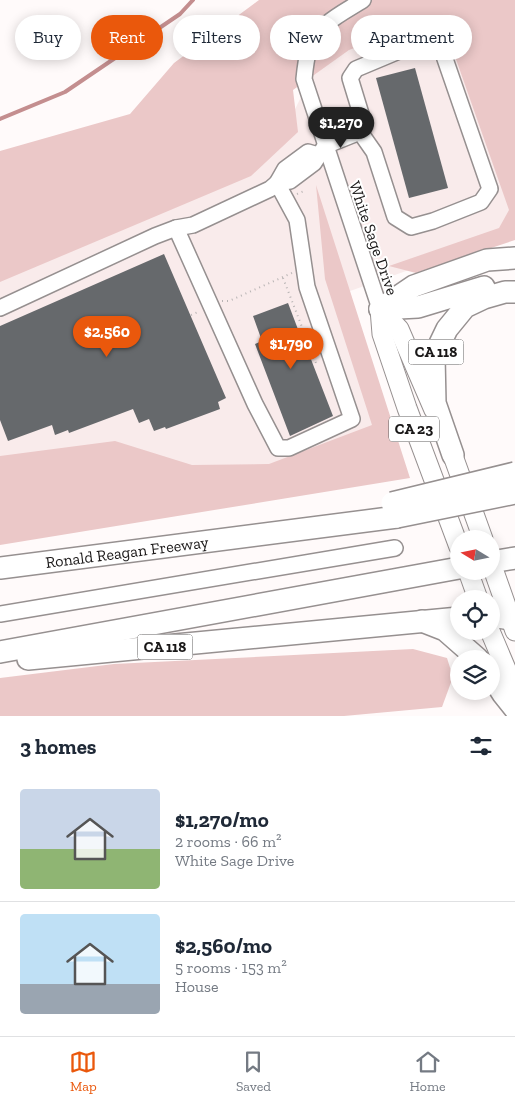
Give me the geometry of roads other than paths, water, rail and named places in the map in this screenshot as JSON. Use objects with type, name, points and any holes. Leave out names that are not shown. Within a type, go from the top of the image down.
[{"type":"highway","points":[[380,309],[414,286],[487,260],[515,258]]},
{"type":"highway","points":[[380,309],[418,307],[488,286],[515,290]]},
{"type":"highway","name":"CA 118","points":[[453,455],[435,403],[434,356],[447,329],[465,307],[484,298],[515,290]]},
{"type":"highway","points":[[395,510],[515,473]]},
{"type":"highway","points":[[395,510],[515,493]]},
{"type":"highway","name":"Ronald Reagan Freeway","points":[[0,568],[254,536],[395,510]]},
{"type":"highway","points":[[500,560],[515,558]]},
{"type":"highway","points":[[0,652],[450,570]]},
{"type":"highway","points":[[422,621],[450,619]]},
{"type":"highway","name":"CA 118","points":[[0,662],[422,621],[445,630],[468,650]]},
{"type":"highway","points":[[500,689],[515,709]]},
{"type":"main road","points":[[380,309],[399,329],[453,455]]},
{"type":"main road","name":"CA 23","points":[[380,309],[382,334],[407,408],[453,530]]},
{"type":"main road","name":"CA 118","points":[[453,455],[480,530]]},
{"type":"main road","points":[[496,580],[508,621]]},
{"type":"main road","points":[[494,640],[515,690]]},
{"type":"street","name":"White Sage Drive","points":[[363,0],[329,21],[320,30],[310,48],[304,79],[321,151],[380,309]]},
{"type":"street","points":[[433,41],[444,56],[490,189],[481,202],[411,227],[395,216],[374,152],[360,132],[360,114],[350,78],[356,69],[418,43],[433,41]]},
{"type":"street","points":[[0,308],[155,236],[176,228],[193,225],[270,189],[278,183],[285,169],[308,152],[321,151],[360,132]]},
{"type":"street","points":[[176,228],[278,448],[289,448],[352,419],[307,287],[297,220],[278,183]]},
{"type":"street","points":[[0,614],[395,548]]},
{"type":"waterway","points":[[0,119],[65,92],[180,14],[193,0]]}]
